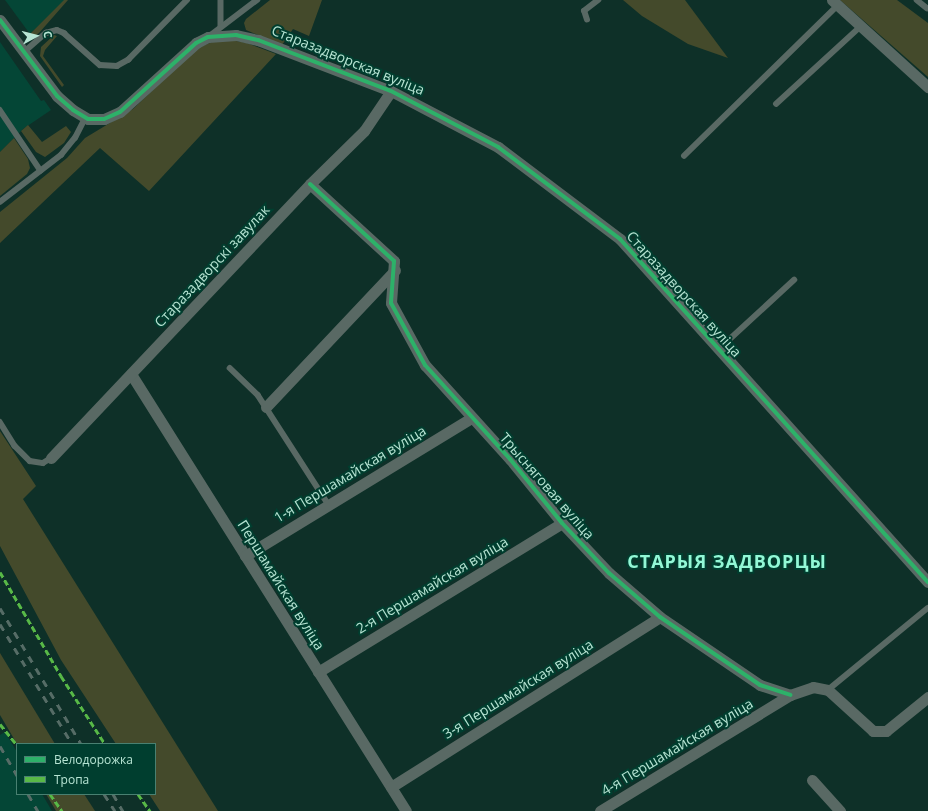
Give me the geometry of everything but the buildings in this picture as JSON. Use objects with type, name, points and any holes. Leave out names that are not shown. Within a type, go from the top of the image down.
[{"type":"street","points":[[835,3],[928,86]]},
{"type":"street","points":[[0,20],[57,96],[85,118]]},
{"type":"street","name":"Старазадворская вуліца","points":[[85,118],[100,120],[116,114],[185,51],[208,37],[236,35],[258,40],[391,92],[498,147],[611,230],[928,582]]},
{"type":"street","name":"Старазадворскі завулак","points":[[51,458],[310,184],[364,131],[391,92]]},
{"type":"street","points":[[266,407],[395,270],[394,261],[310,184]]},
{"type":"street","name":"Трысняговая вуліца","points":[[395,270],[391,303],[425,364],[471,418],[510,459],[562,523],[609,573],[660,616],[760,685],[790,695]]},
{"type":"street","name":"Першамайская вуліца","points":[[131,374],[406,811]]},
{"type":"street","name":"1-я Першамайская вуліца","points":[[245,556],[471,418]]},
{"type":"street","name":"2-я Першамайская вуліца","points":[[318,672],[562,523]]},
{"type":"street","name":"3-я Першамайская вуліца","points":[[391,787],[660,616]]},
{"type":"street","name":"4-я Першамайская вуліца","points":[[600,811],[790,695],[813,686],[828,690]]},
{"type":"street","points":[[828,690],[873,731],[886,731],[928,697]]},
{"type":"street","points":[[812,780],[840,811]]},
{"type":"lane","points":[[24,52],[46,33],[57,30],[64,33],[100,64],[116,66],[128,60],[187,0]]},
{"type":"lane","points":[[221,0],[221,25]]},
{"type":"lane","points":[[208,37],[221,25],[256,0]]},
{"type":"lane","points":[[587,20],[584,11],[598,0]]},
{"type":"lane","points":[[917,0],[927,8]]},
{"type":"lane","points":[[684,156],[835,3]]},
{"type":"lane","points":[[776,104],[861,26]]},
{"type":"lane","points":[[0,110],[42,171]]},
{"type":"lane","points":[[0,202],[42,171],[66,149],[85,118]]},
{"type":"lane","points":[[719,349],[794,280]]},
{"type":"lane","points":[[230,368],[258,395],[329,505]]},
{"type":"lane","points":[[0,422],[15,446],[30,461],[42,463],[51,458]]},
{"type":"lane","points":[[828,690],[928,608]]},
{"type":"shaded area","points":[[5,0],[65,0],[30,34]]},
{"type":"shaded area","points":[[64,0],[68,0],[39,33],[33,37],[27,36],[27,32],[30,34]]},
{"type":"shaded area","points":[[270,0],[322,0],[309,36],[293,29],[282,45],[246,30],[244,23],[246,19]]},
{"type":"shaded area","points":[[623,0],[685,0],[728,58],[688,44],[642,16]]},
{"type":"shaded area","points":[[840,0],[897,0],[928,23],[928,77]]},
{"type":"shaded area","points":[[54,35],[57,36],[45,50],[43,56],[64,85],[62,87],[40,56],[41,47]]},
{"type":"shaded area","points":[[231,40],[247,43],[276,54],[149,191],[100,148],[0,243],[0,212],[67,158],[85,138],[133,109],[196,49],[212,42]]},
{"type":"shaded area","points":[[0,42],[41,101],[44,100],[51,110],[23,129],[0,152]]},
{"type":"shaded area","points":[[28,125],[42,142],[66,126],[71,132],[64,143],[45,157],[36,152],[21,131]]},
{"type":"shaded area","points":[[14,138],[28,159],[30,168],[27,174],[0,196],[0,152]]},
{"type":"shaded area","points":[[0,431],[36,486],[23,499],[218,811],[160,811],[150,795],[156,795],[156,743],[115,743],[61,660],[0,546]]},
{"type":"shaded area","points":[[0,653],[54,743],[16,743],[0,715]]},
{"type":"shaded area","points":[[5,732],[16,750],[16,795],[43,795],[52,811],[0,811],[0,735]]},
{"type":"shaded area","points":[[47,795],[85,795],[95,811],[56,811]]},
{"type":"railway","points":[[0,608],[80,743]]},
{"type":"railway","points":[[0,624],[71,743]]},
{"type":"railway","points":[[0,746],[16,774]]},
{"type":"railway","points":[[29,795],[38,811]]},
{"type":"railway","points":[[105,795],[115,811]]},
{"type":"railway","points":[[114,795],[123,811]]},
{"type":"marked path","points":[[0,572],[61,676],[104,743]]},
{"type":"marked path","points":[[0,724],[16,744]]},
{"type":"marked path","points":[[51,795],[62,811]]},
{"type":"marked path","points":[[139,795],[150,811]]},
{"type":"cycle path","points":[[0,20],[57,96],[73,110],[88,119],[104,119],[120,112],[196,43],[208,37],[236,35],[258,40],[391,91],[498,147],[620,239],[928,582]]},
{"type":"cycle path","points":[[310,184],[394,261],[391,303],[425,365],[510,459],[562,523],[609,573],[660,617],[760,685],[790,695]]},
{"type":"district","name":"СТАРЫЯ ЗАДВОРЦЫ","points":[[727,561]]}]
